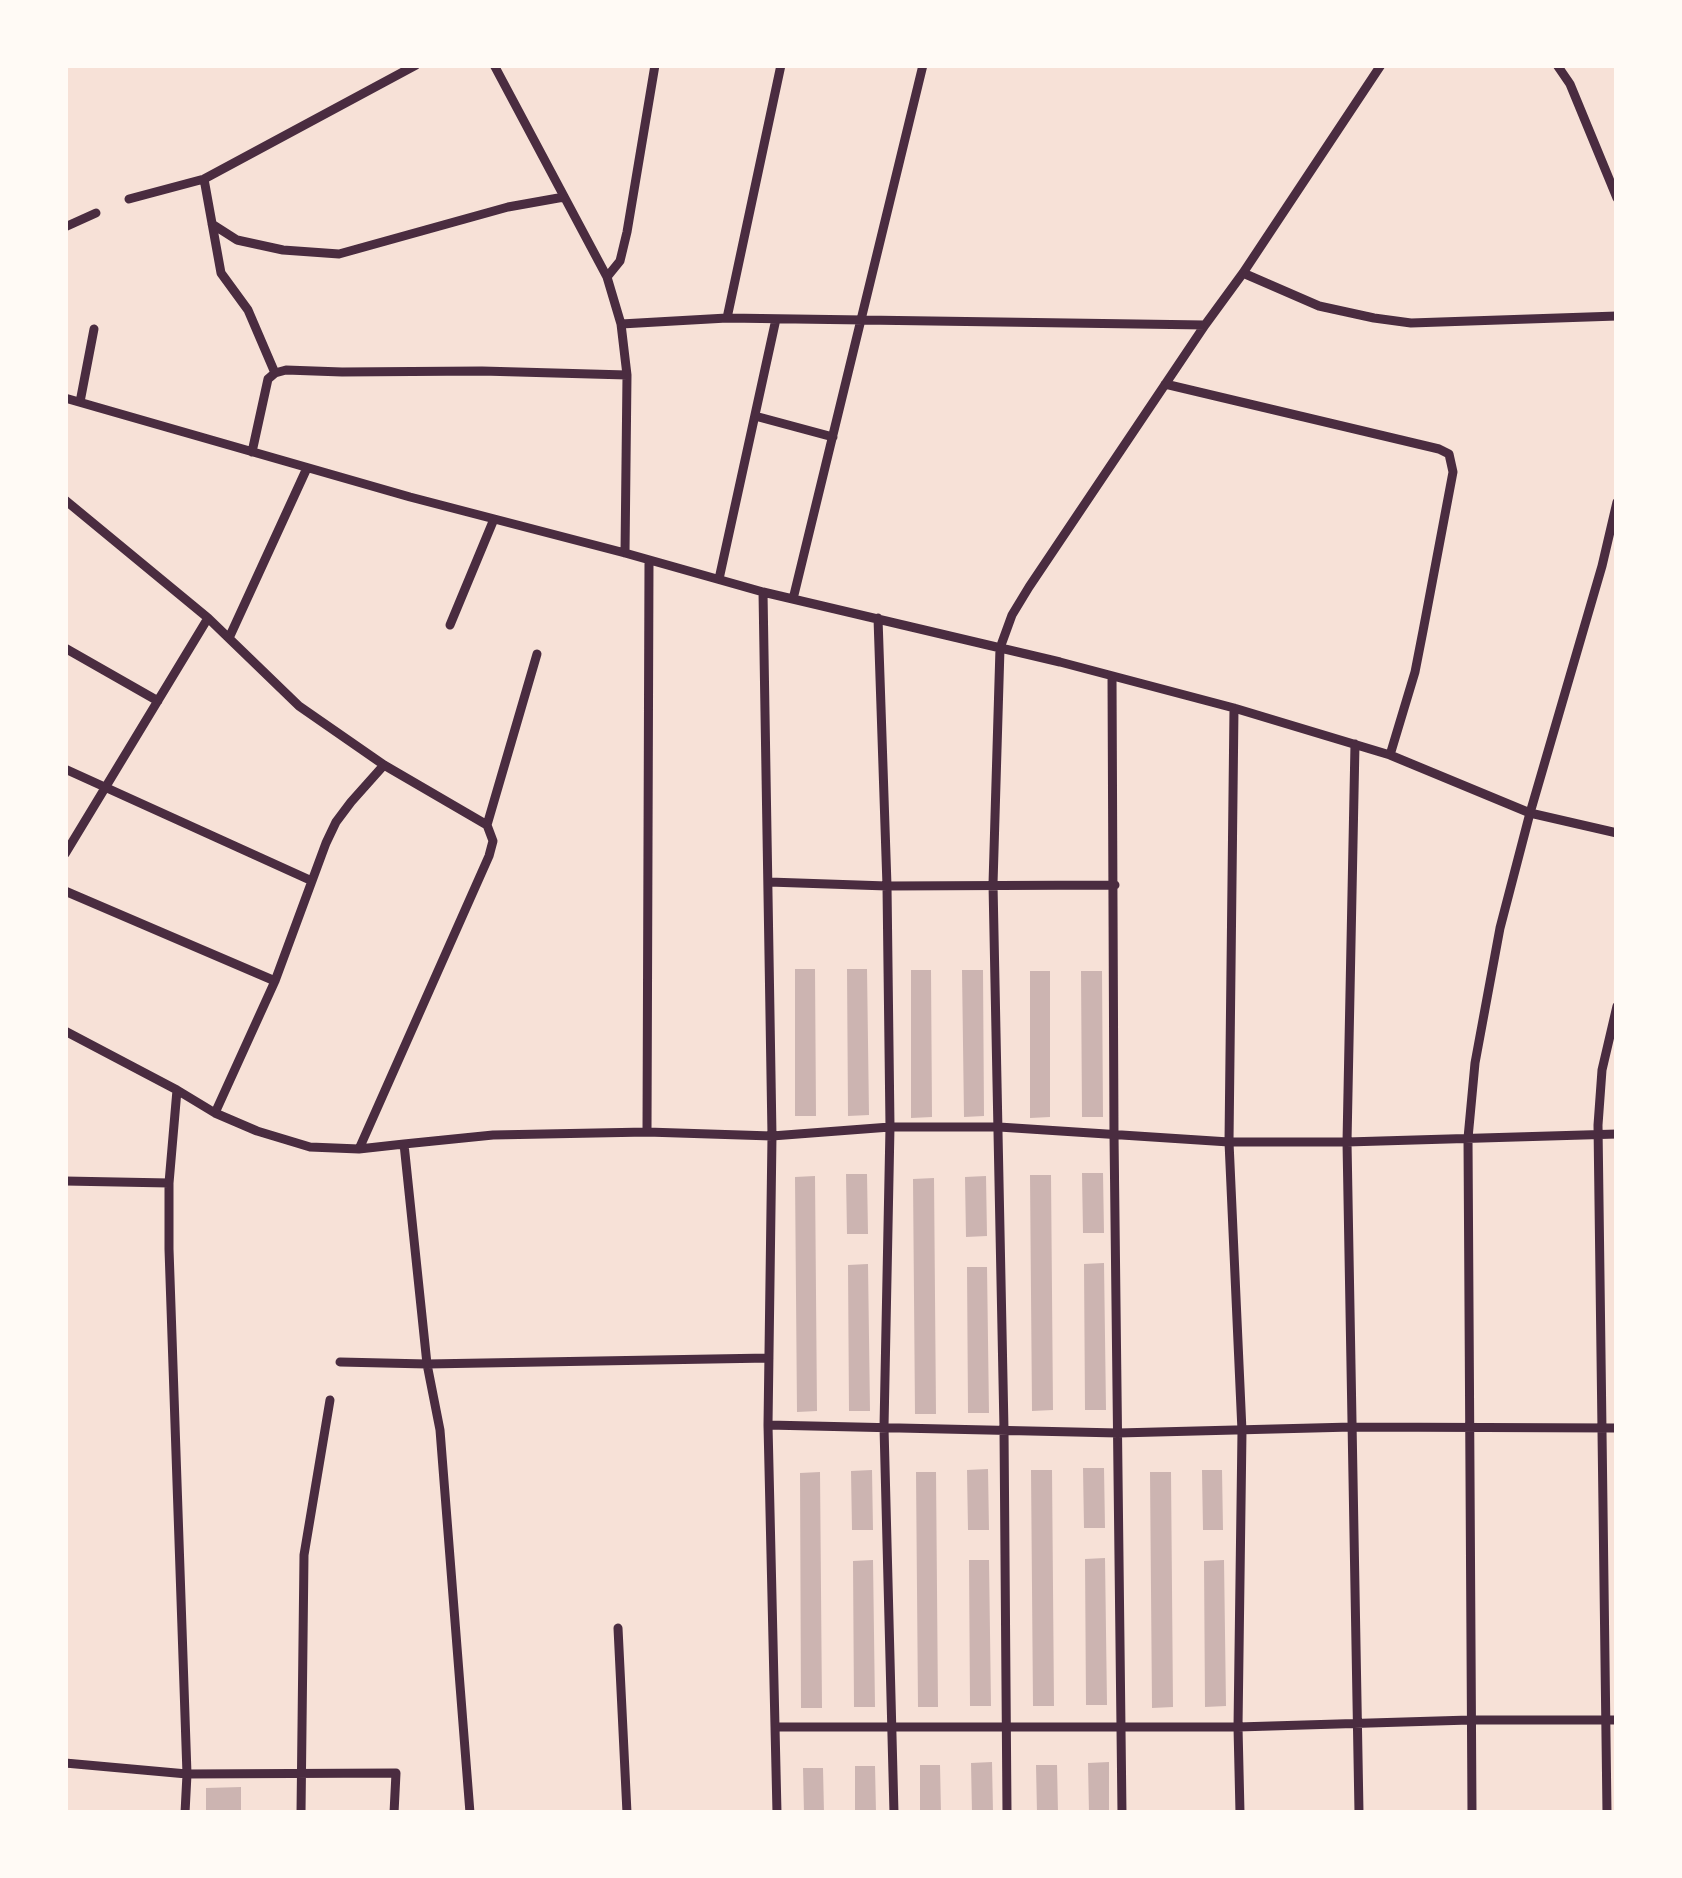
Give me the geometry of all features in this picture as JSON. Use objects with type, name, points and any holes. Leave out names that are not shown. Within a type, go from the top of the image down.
[{"type":"street","points":[[129,199],[204,179],[416,65]]},
{"type":"street","points":[[494,65],[607,277],[621,324],[627,374],[625,552]]},
{"type":"street","points":[[607,277],[620,261],[627,232],[654,65]]},
{"type":"street","points":[[727,318],[781,65]]},
{"type":"street","points":[[793,599],[924,65]]},
{"type":"street","points":[[1007,1813],[993,884],[1000,648],[1028,587],[1205,325],[1244,274],[1381,65]]},
{"type":"street","points":[[1558,65],[1570,84],[1617,198]]},
{"type":"street","points":[[204,179],[220,273],[248,310],[275,373]]},
{"type":"street","points":[[212,224],[238,240],[283,250],[339,254],[508,207],[564,196]]},
{"type":"street","points":[[65,227],[96,213]]},
{"type":"street","points":[[1244,274],[1319,306],[1411,323],[1617,316]]},
{"type":"street","points":[[621,324],[727,318],[1205,325]]},
{"type":"street","points":[[719,580],[776,319]]},
{"type":"street","points":[[80,402],[94,329]]},
{"type":"street","points":[[252,452],[268,380],[286,370],[627,374]]},
{"type":"street","points":[[1165,384],[1448,454],[1453,472],[1424,632],[1390,755]]},
{"type":"street","points":[[65,398],[764,592],[1234,708],[1390,755],[1530,813],[1617,833]]},
{"type":"street","points":[[755,416],[833,438]]},
{"type":"street","points":[[229,638],[307,468]]},
{"type":"street","points":[[65,500],[208,618],[299,706],[384,766],[487,825]]},
{"type":"street","points":[[1472,1813],[1468,1138],[1475,1063],[1496,948],[1530,813],[1614,528],[1617,502]]},
{"type":"street","points":[[450,625],[494,518]]},
{"type":"street","points":[[647,1132],[649,560]]},
{"type":"street","points":[[764,592],[772,1136],[768,1426],[777,1813]]},
{"type":"street","points":[[65,854],[208,618]]},
{"type":"street","points":[[878,618],[888,886],[890,1127],[884,1427],[894,1813]]},
{"type":"street","points":[[65,648],[158,700]]},
{"type":"street","points":[[360,1148],[489,856],[493,841],[487,825],[537,654]]},
{"type":"street","points":[[1112,676],[1122,1813]]},
{"type":"street","points":[[1234,708],[1229,1142],[1242,1430],[1240,1813]]},
{"type":"street","points":[[1355,744],[1347,1142],[1359,1813]]},
{"type":"street","points":[[215,1113],[275,981],[336,822],[384,766]]},
{"type":"street","points":[[65,769],[312,882]]},
{"type":"street","points":[[768,882],[1114,885]]},
{"type":"street","points":[[65,891],[275,981]]},
{"type":"street","points":[[1607,1813],[1612,1720],[1602,1429],[1598,1134],[1602,1070],[1617,1006]]},
{"type":"street","points":[[65,1031],[215,1113],[310,1147],[360,1148],[493,1135],[647,1132],[772,1136],[890,1127],[999,1127],[1229,1142],[1617,1134]]},
{"type":"street","points":[[178,1090],[169,1183],[168,1249],[185,1813]]},
{"type":"street","points":[[404,1144],[427,1364],[440,1430],[470,1813]]},
{"type":"street","points":[[65,1181],[169,1183]]},
{"type":"street","points":[[340,1362],[769,1358]]},
{"type":"street","points":[[301,1813],[304,1555],[330,1400]]},
{"type":"street","points":[[768,1426],[1118,1433],[1352,1427],[1617,1428]]},
{"type":"street","points":[[618,1628],[627,1813]]},
{"type":"street","points":[[775,1727],[1612,1720]]},
{"type":"street","points":[[65,1763],[186,1774],[396,1773],[394,1813]]},
{"type":"building","points":[[795,969],[815,969],[816,1116],[795,1116]]},
{"type":"building","points":[[847,969],[867,969],[869,1115],[848,1116]]},
{"type":"building","points":[[911,970],[931,970],[932,1117],[911,1118]]},
{"type":"building","points":[[962,970],[983,970],[984,1116],[964,1117]]},
{"type":"building","points":[[1030,971],[1050,971],[1050,1117],[1030,1118]]},
{"type":"building","points":[[1081,971],[1102,971],[1103,1117],[1082,1117]]},
{"type":"building","points":[[1082,1173],[1103,1173],[1104,1233],[1083,1233]]},
{"type":"building","points":[[846,1174],[867,1174],[868,1234],[847,1234]]},
{"type":"building","points":[[1030,1175],[1051,1175],[1053,1410],[1032,1411]]},
{"type":"building","points":[[815,1176],[817,1411],[797,1412],[795,1177]]},
{"type":"building","points":[[986,1176],[987,1236],[966,1237],[965,1177]]},
{"type":"building","points":[[934,1178],[936,1414],[915,1414],[913,1179]]},
{"type":"building","points":[[1104,1263],[1106,1410],[1085,1410],[1084,1264]]},
{"type":"building","points":[[868,1264],[870,1411],[849,1411],[848,1265]]},
{"type":"building","points":[[967,1267],[987,1267],[989,1413],[968,1413]]},
{"type":"building","points":[[1083,1468],[1104,1468],[1105,1528],[1084,1528]]},
{"type":"building","points":[[988,1469],[989,1530],[968,1530],[967,1470]]},
{"type":"building","points":[[872,1470],[873,1530],[852,1530],[851,1471]]},
{"type":"building","points":[[1031,1470],[1052,1470],[1054,1706],[1033,1706]]},
{"type":"building","points":[[1202,1470],[1222,1470],[1223,1530],[1203,1530]]},
{"type":"building","points":[[820,1472],[822,1708],[801,1708],[800,1473]]},
{"type":"building","points":[[916,1472],[936,1472],[938,1707],[918,1707]]},
{"type":"building","points":[[1150,1472],[1171,1472],[1173,1707],[1152,1708]]},
{"type":"building","points":[[1105,1558],[1107,1705],[1086,1705],[1085,1559]]},
{"type":"building","points":[[873,1560],[875,1707],[854,1707],[853,1561]]},
{"type":"building","points":[[969,1560],[989,1560],[991,1706],[970,1706]]},
{"type":"building","points":[[1224,1560],[1226,1706],[1205,1707],[1204,1561]]},
{"type":"building","points":[[992,1762],[993,1813],[972,1813],[971,1763]]},
{"type":"building","points":[[1109,1762],[1109,1813],[1089,1813],[1088,1763]]},
{"type":"building","points":[[920,1765],[940,1765],[941,1813],[920,1813]]},
{"type":"building","points":[[1036,1765],[1057,1765],[1058,1813],[1037,1813]]},
{"type":"building","points":[[855,1766],[875,1766],[876,1813],[855,1813]]},
{"type":"building","points":[[803,1768],[823,1768],[824,1813],[804,1813]]},
{"type":"building","points":[[241,1787],[241,1813],[206,1813],[206,1788]]}]
